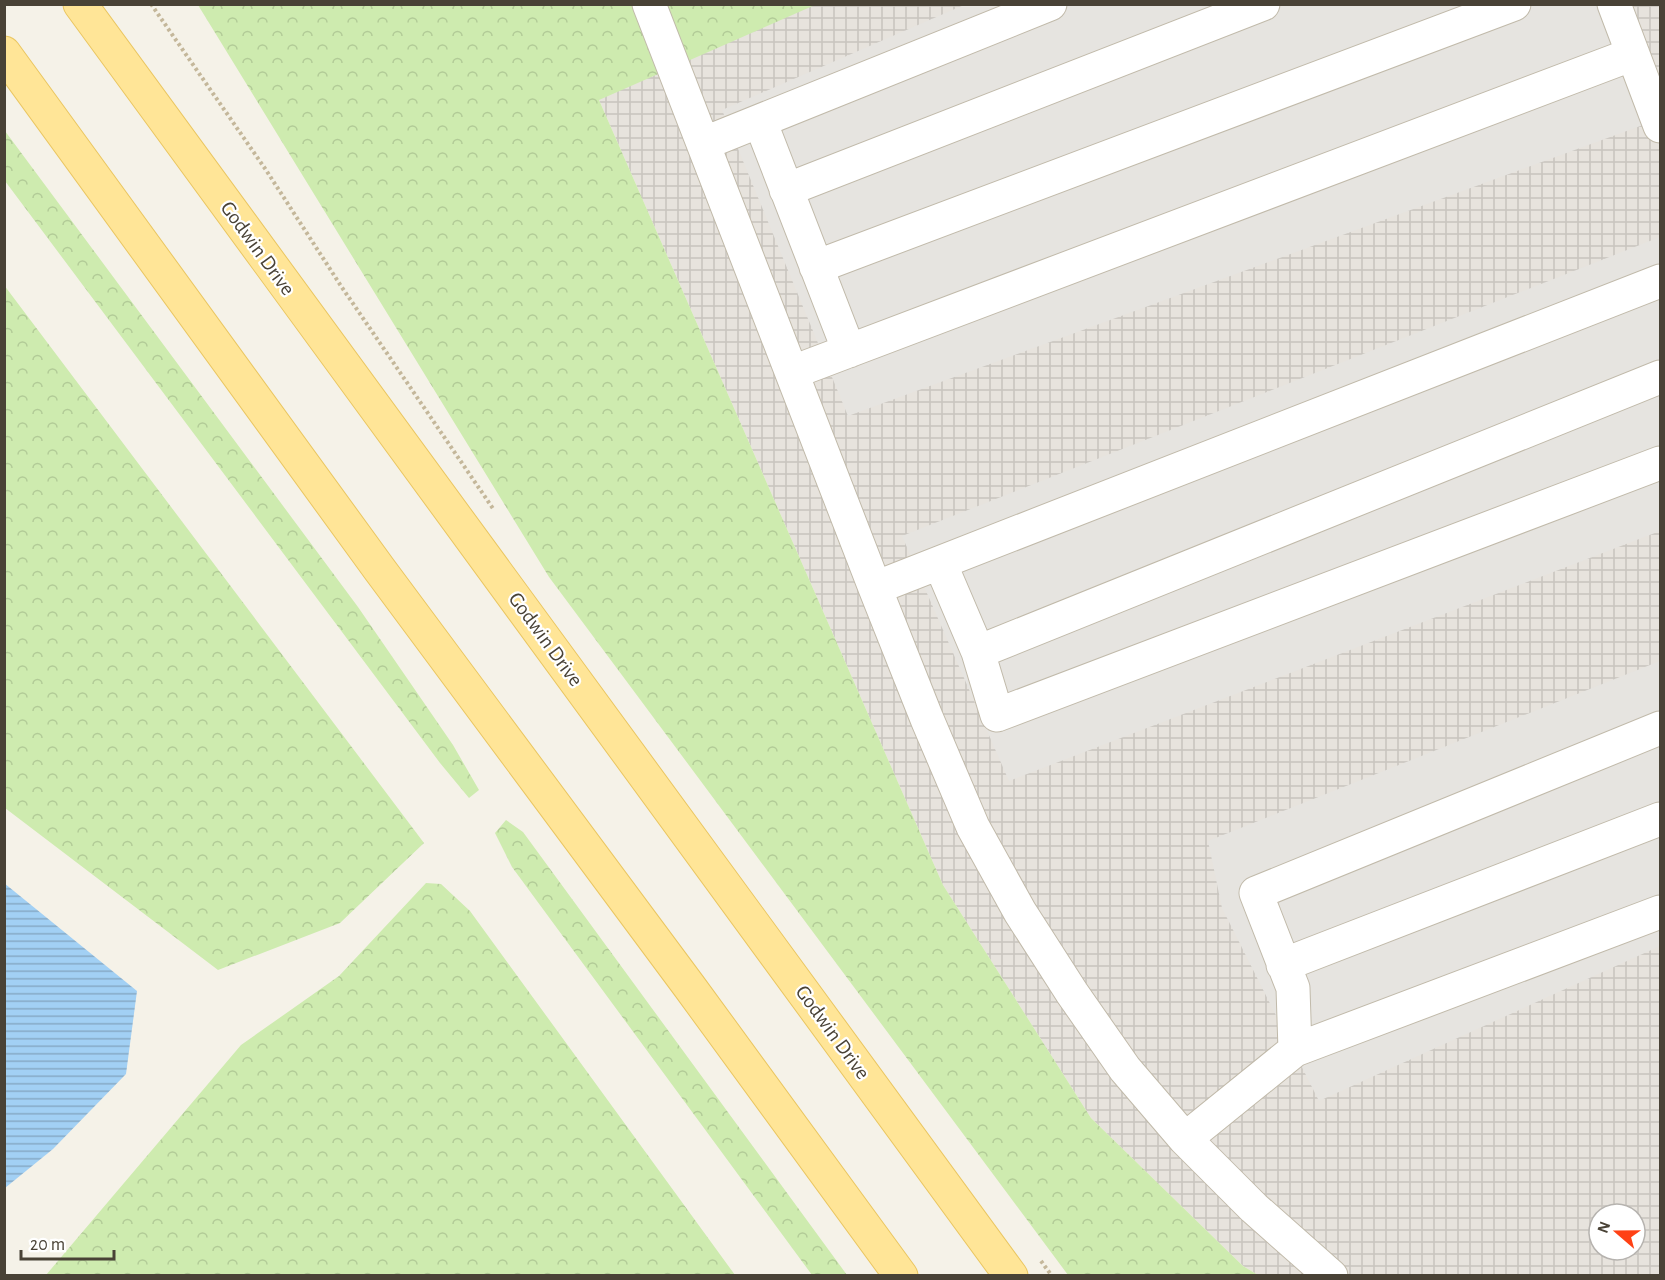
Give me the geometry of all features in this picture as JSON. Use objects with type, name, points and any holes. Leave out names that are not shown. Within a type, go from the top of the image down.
[{"type":"main road","name":"Godwin Drive","points":[[80,4],[1011,1275]]},
{"type":"main road","points":[[4,53],[380,570],[900,1275]]},
{"type":"lane","points":[[649,4],[705,143],[875,588],[927,719],[974,827],[1020,912],[1072,993],[1125,1069],[1185,1139],[1254,1208],[1331,1275]]},
{"type":"lane","points":[[705,143],[1050,4]]},
{"type":"lane","points":[[786,190],[1263,4]]},
{"type":"lane","points":[[816,267],[1514,4]]},
{"type":"lane","points":[[1614,4],[1660,126]]},
{"type":"lane","points":[[793,372],[1633,54]]},
{"type":"lane","points":[[760,121],[849,351]]},
{"type":"lane","points":[[875,588],[1660,281]]},
{"type":"lane","points":[[978,652],[1660,377]]},
{"type":"lane","points":[[940,563],[978,652],[997,715],[1660,463]]},
{"type":"lane","points":[[1295,1050],[1293,988],[1256,893],[1660,728]]},
{"type":"lane","points":[[1283,964],[1660,819]]},
{"type":"lane","points":[[1185,1139],[1295,1050],[1660,912]]},
{"type":"path","points":[[151,4],[266,170],[341,286],[495,512]]},
{"type":"path","points":[[1037,1256],[1052,1275]]},
{"type":"shaded area","points":[[1596,4],[1643,125],[848,416],[722,110],[964,5]]},
{"type":"shaded area","points":[[565,5],[1660,5],[1660,1275],[1258,1275],[1243,1266],[1091,1118],[943,885],[599,100]]},
{"type":"shaded area","points":[[1660,237],[1660,531],[1009,781],[902,536]]},
{"type":"shaded area","points":[[1660,661],[1660,946],[1319,1101],[1222,908],[1208,841]]},
{"type":"green space","points":[[198,5],[815,5],[599,100],[943,885],[1091,1118],[1243,1266],[1258,1275],[1068,1275],[549,577]]},
{"type":"green space","points":[[5,131],[358,607],[453,745],[479,790],[469,798],[440,763],[5,181]]},
{"type":"green space","points":[[4,285],[424,843],[340,923],[218,970],[5,808]]},
{"type":"green space","points":[[506,820],[523,832],[847,1275],[812,1275],[512,867],[495,833]]},
{"type":"green space","points":[[426,883],[441,884],[470,911],[735,1275],[46,1275],[241,1045],[339,976]]},
{"type":"water","points":[[4,883],[137,991],[126,1074],[53,1149],[5,1188]]}]
